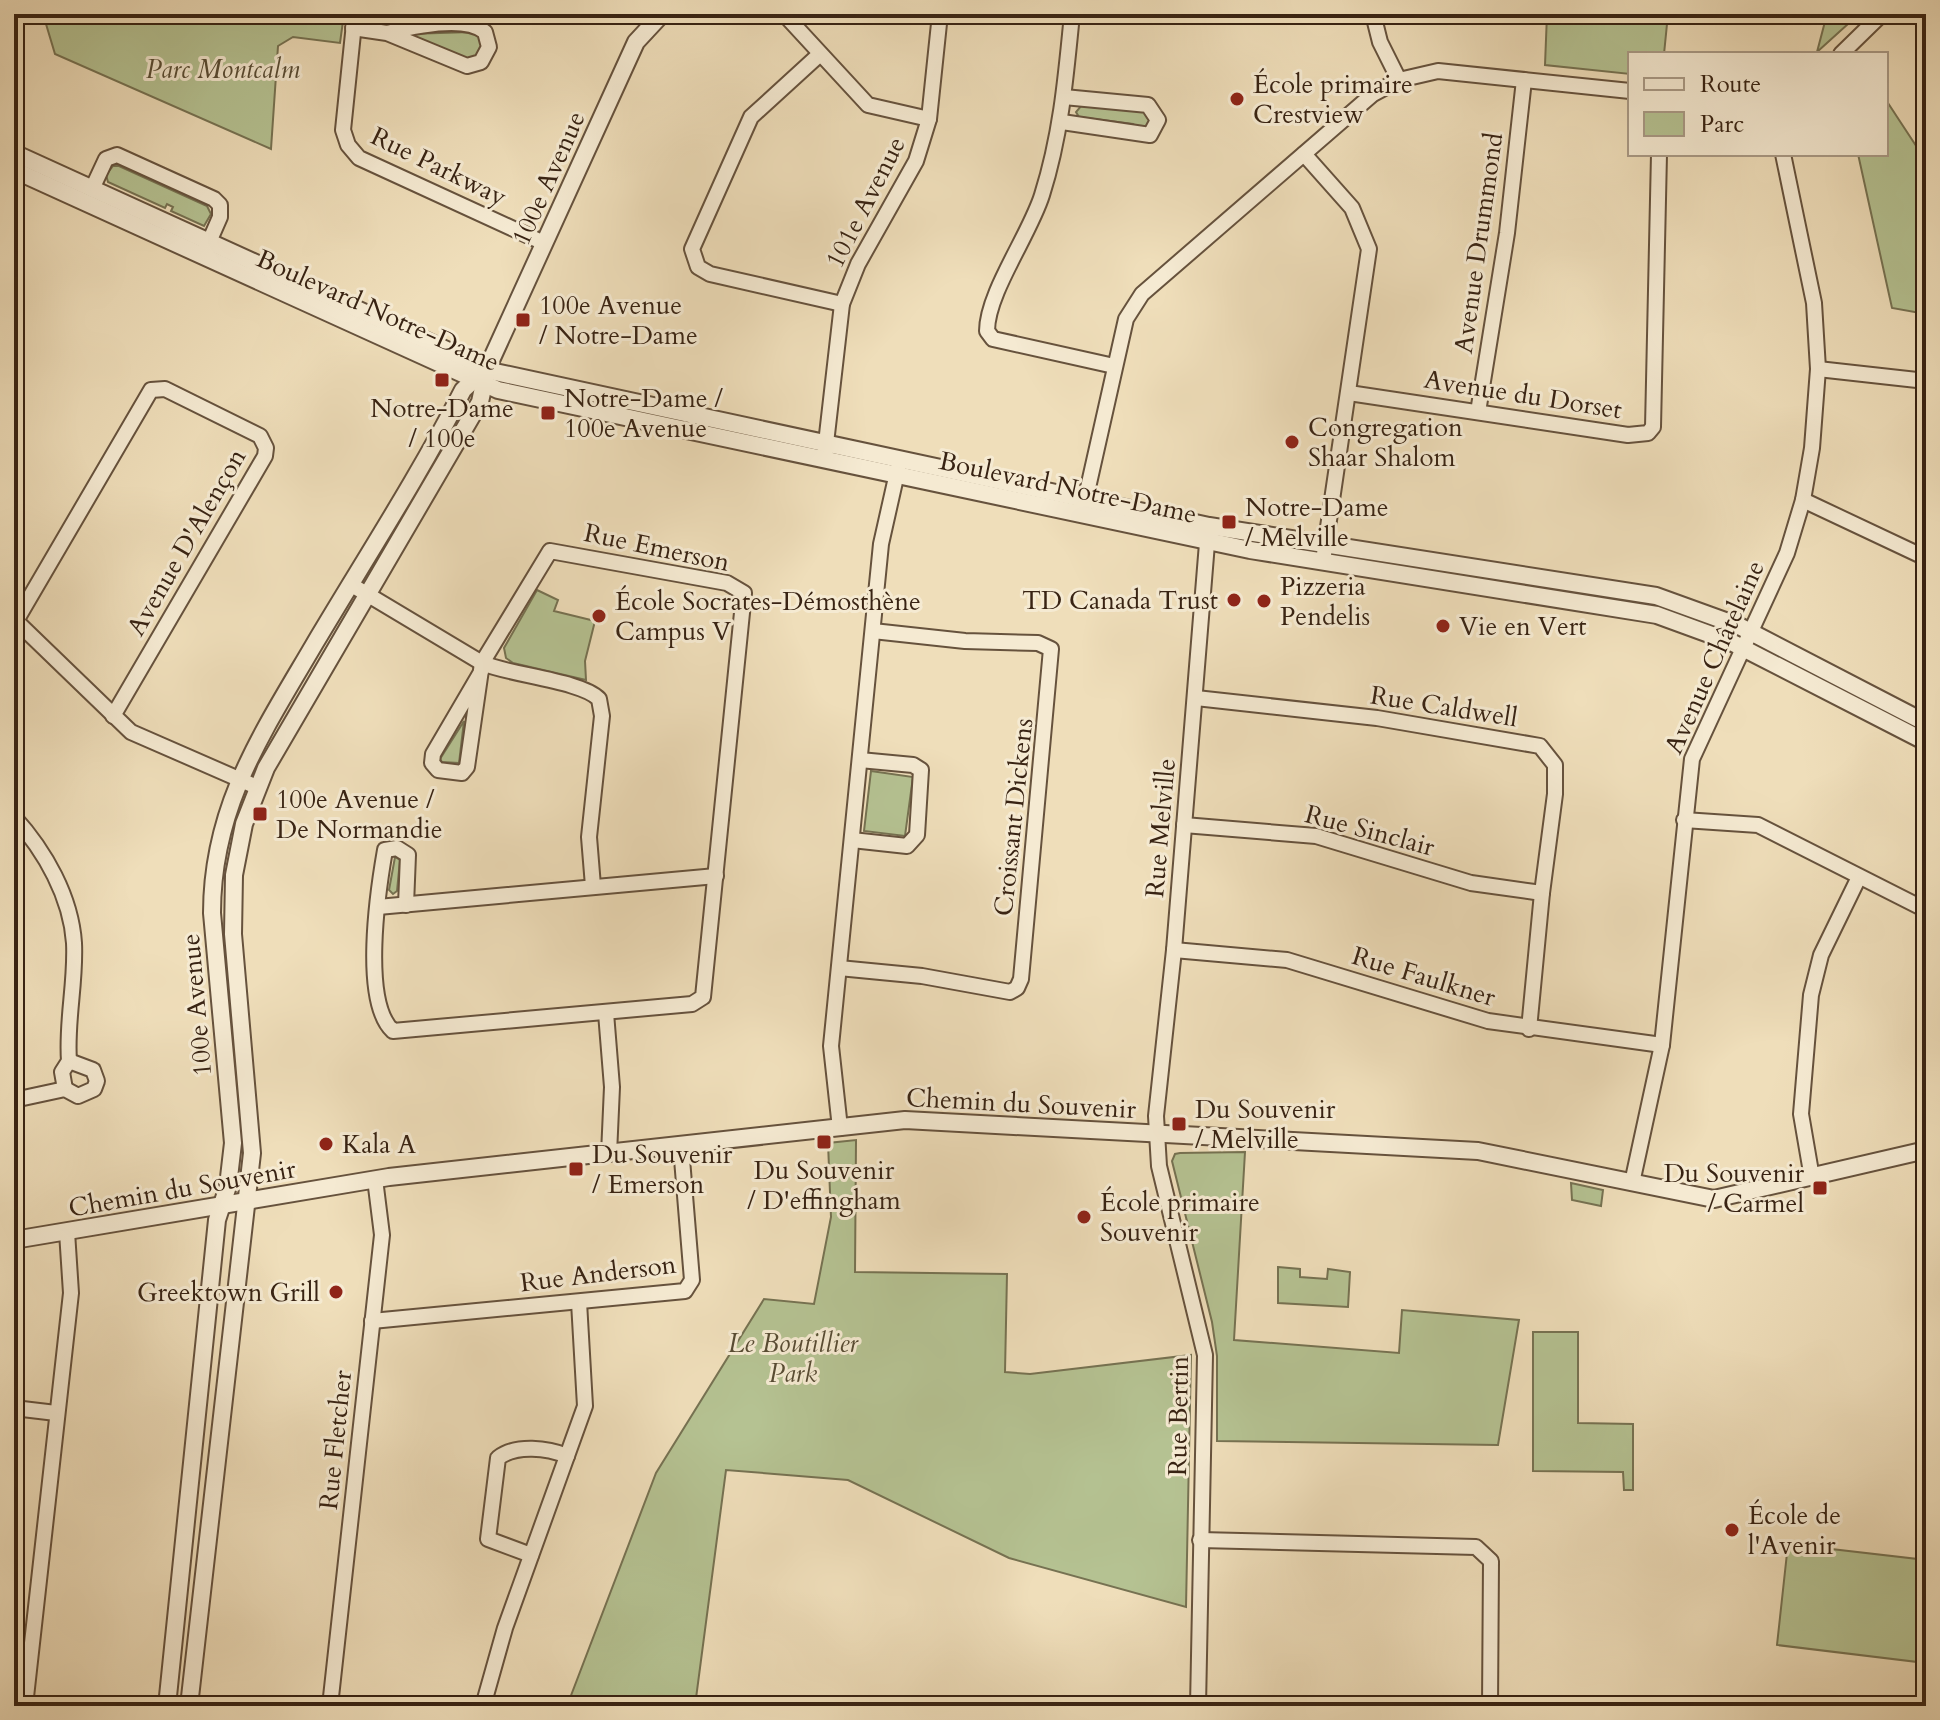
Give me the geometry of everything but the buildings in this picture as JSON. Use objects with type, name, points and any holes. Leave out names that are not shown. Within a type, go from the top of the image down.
[{"type":"street","points":[[784,14],[868,105],[929,119]]},
{"type":"street","name":"101e Avenue","points":[[825,451],[842,304],[858,264],[916,161],[929,119],[940,14]]},
{"type":"street","points":[[1072,14],[1062,122],[1042,199],[1007,273],[987,322],[987,331],[993,339],[1114,366]]},
{"type":"street","points":[[1373,14],[1380,42],[1399,80]]},
{"type":"street","points":[[1843,52],[1882,14]]},
{"type":"street","name":"100e Avenue","points":[[189,1706],[253,1126],[232,904],[238,849],[257,787],[480,402],[482,378],[636,42],[653,17]]},
{"type":"street","points":[[354,21],[467,66],[481,62],[489,47],[485,32],[471,24],[411,27],[387,33]]},
{"type":"street","name":"Rue Parkway","points":[[354,21],[343,130],[348,145],[359,158],[544,243]]},
{"type":"street","points":[[820,54],[751,117],[692,249],[698,267],[710,274],[842,304]]},
{"type":"street","points":[[1084,507],[1126,319],[1142,294],[1373,94],[1399,80],[1438,71],[1628,91]]},
{"type":"street","name":"Avenue Drummond","points":[[1478,412],[1507,233],[1524,80]]},
{"type":"street","points":[[1062,122],[1150,135],[1158,120],[1148,105],[1064,97]]},
{"type":"street","name":"Boulevard Notre-Dame","points":[[14,153],[92,189],[205,250]]},
{"type":"street","points":[[1304,154],[1352,208],[1369,249],[1324,553]]},
{"type":"street","points":[[92,189],[108,157],[117,155],[218,203],[221,214],[205,250]]},
{"type":"street","name":"Avenue du Dorset","points":[[1349,393],[1638,436],[1653,427],[1659,156]]},
{"type":"street","name":"Avenue Châtelaine","points":[[1632,1183],[1662,1045],[1684,820],[1695,748],[1780,570],[1803,500],[1812,448],[1818,369],[1814,303],[1783,156]]},
{"type":"street","name":"Boulevard Notre-Dame","points":[[14,170],[205,250],[482,378],[1208,534],[1638,610],[1693,626],[1926,742]]},
{"type":"street","points":[[1818,369],[1926,381]]},
{"type":"street","name":"100e Avenue","points":[[167,1706],[210,1281],[233,1143],[212,900],[218,844],[238,779],[463,390],[482,378]]},
{"type":"street","name":"Avenue D'Alençon","points":[[15,620],[151,390],[165,389],[260,436],[266,448],[265,456],[113,716]]},
{"type":"street","points":[[840,1128],[831,1051],[881,544],[898,467]]},
{"type":"street","points":[[1803,500],[1924,554]]},
{"type":"street","name":"Rue Melville","points":[[1156,1133],[1208,534]]},
{"type":"street","name":"Rue Emerson","points":[[406,905],[408,855],[397,848],[385,850],[372,929],[380,1014],[393,1031],[692,1004],[703,997],[744,593],[727,583],[550,551],[481,668]]},
{"type":"street","name":"Boulevard Notre-Dame","points":[[1324,553],[1637,592],[1692,607],[1751,632],[1926,723]]},
{"type":"street","points":[[350,584],[481,668],[584,689],[601,703],[589,837],[593,886]]},
{"type":"street","points":[[15,620],[113,716],[141,737],[257,787]]},
{"type":"street","name":"Croissant Dickens","points":[[839,968],[922,976],[1010,992],[1020,982],[1028,909],[1051,649],[1038,643],[965,641],[873,631]]},
{"type":"street","points":[[481,668],[467,767],[462,773],[438,770],[432,763],[433,754],[481,668]]},
{"type":"street","name":"Rue Caldwell","points":[[1196,698],[1377,718],[1540,746],[1555,765],[1555,779],[1529,1029]]},
{"type":"street","points":[[852,840],[903,846],[913,843],[922,778],[916,766],[860,760]]},
{"type":"street","points":[[14,817],[50,866],[72,923],[74,964],[67,1037],[69,1061],[62,1072],[65,1089]]},
{"type":"street","points":[[1684,820],[1758,825],[1926,910]]},
{"type":"street","name":"Rue Sinclair","points":[[1184,825],[1316,836],[1471,883],[1542,893]]},
{"type":"street","points":[[378,907],[716,876]]},
{"type":"street","points":[[1812,1178],[1801,1114],[1811,995],[1821,955],[1859,877]]},
{"type":"street","name":"Rue Faulkner","points":[[1174,950],[1287,960],[1488,1021],[1662,1045]]},
{"type":"street","points":[[606,1013],[612,1087],[609,1154]]},
{"type":"street","points":[[14,1100],[65,1089],[78,1096],[87,1095],[97,1081],[93,1070],[85,1064],[69,1061]]},
{"type":"street","name":"Chemin du Souvenir","points":[[14,1240],[375,1179],[915,1120],[1478,1151],[1714,1199],[1926,1150]]},
{"type":"street","name":"Rue Bertin","points":[[1156,1133],[1159,1166],[1204,1346],[1198,1706]]},
{"type":"street","name":"Rue Anderson","points":[[372,1321],[685,1291],[690,1286],[681,1147]]},
{"type":"street","name":"Rue Fletcher","points":[[330,1706],[382,1235],[375,1179]]},
{"type":"street","points":[[25,1706],[71,1283],[67,1232]]},
{"type":"street","points":[[483,1706],[531,1555],[585,1406],[579,1302]]},
{"type":"street","points":[[14,1408],[56,1413]]},
{"type":"street","points":[[531,1555],[488,1539],[496,1463],[501,1455],[515,1451],[550,1449],[567,1456]]},
{"type":"street","points":[[1200,1540],[1476,1547],[1491,1561],[1490,1706]]},
{"type":"green space","name":"Parc Montcalm","points":[[43,14],[344,14],[340,43],[293,37],[278,46],[271,149],[55,54]]},
{"type":"green space","points":[[1547,14],[1668,14],[1664,52],[1628,52],[1628,74],[1545,65]]},
{"type":"green space","points":[[1827,14],[1859,14],[1817,52]]},
{"type":"green space","points":[[471,32],[479,36],[483,46],[479,55],[465,60],[408,34]]},
{"type":"green space","points":[[1888,103],[1926,161],[1926,314],[1892,308],[1858,156],[1888,156]]},
{"type":"green space","points":[[1081,106],[1145,112],[1151,119],[1149,127],[1140,129],[1133,124],[1079,117],[1076,112]]},
{"type":"green space","points":[[113,166],[207,206],[211,214],[204,226],[171,211],[173,207],[167,204],[165,208],[108,182],[106,175]]},
{"type":"green space","points":[[537,590],[558,600],[554,611],[595,621],[585,661],[586,680],[513,663],[506,658],[504,648]]},
{"type":"green space","points":[[464,721],[459,763],[442,762],[440,759]]},
{"type":"green space","points":[[871,771],[913,777],[905,836],[864,831]]},
{"type":"green space","points":[[395,857],[400,860],[397,891],[393,894],[389,890]]},
{"type":"green space","name":"Le Boutillier Park","points":[[856,1140],[855,1272],[1007,1274],[1005,1372],[1030,1374],[1191,1355],[1186,1607],[1009,1558],[848,1480],[726,1470],[695,1706],[567,1706],[656,1473],[764,1299],[814,1304],[831,1217],[828,1143]]},
{"type":"green space","points":[[1245,1152],[1234,1340],[1399,1353],[1402,1310],[1519,1320],[1498,1445],[1217,1441],[1217,1356],[1212,1322],[1172,1161],[1175,1154],[1180,1153]]},
{"type":"green space","points":[[1571,1183],[1603,1190],[1601,1206],[1572,1200]]},
{"type":"green space","points":[[1278,1267],[1300,1269],[1300,1277],[1327,1279],[1328,1269],[1350,1272],[1348,1307],[1278,1303]]},
{"type":"green space","points":[[1533,1332],[1578,1332],[1578,1423],[1633,1424],[1633,1490],[1624,1490],[1623,1472],[1533,1471]]},
{"type":"green space","points":[[1788,1544],[1926,1560],[1926,1663],[1777,1645]]},
{"type":"place","name":"École primaire Crestview","points":[[1237,99]]},
{"type":"place","name":"100e Avenue / Notre-Dame","points":[[523,320]]},
{"type":"place","name":"Notre-Dame / 100e","points":[[442,380]]},
{"type":"place","name":"Notre-Dame / 100e Avenue","points":[[548,413]]},
{"type":"place","name":"Congregation Shaar Shalom","points":[[1292,442]]},
{"type":"place","name":"Notre-Dame / Melville","points":[[1229,522]]},
{"type":"place","name":"TD Canada Trust","points":[[1234,600]]},
{"type":"place","name":"Pizzeria Pendelis","points":[[1264,601]]},
{"type":"place","name":"École Socrates-Démosthène Campus V","points":[[599,616]]},
{"type":"place","name":"Vie en Vert","points":[[1443,626]]},
{"type":"place","name":"100e Avenue / De Normandie","points":[[260,814]]},
{"type":"place","name":"Du Souvenir / Melville","points":[[1179,1124]]},
{"type":"place","name":"Du Souvenir / D'effingham","points":[[824,1142]]},
{"type":"place","name":"Kala A","points":[[326,1144]]},
{"type":"place","name":"Du Souvenir / Emerson","points":[[576,1169]]},
{"type":"place","name":"Du Souvenir / Carmel","points":[[1820,1188]]},
{"type":"place","name":"École primaire Souvenir","points":[[1084,1217]]},
{"type":"place","name":"Greektown Grill","points":[[336,1292]]},
{"type":"place","name":"École de l'Avenir","points":[[1732,1530]]}]
